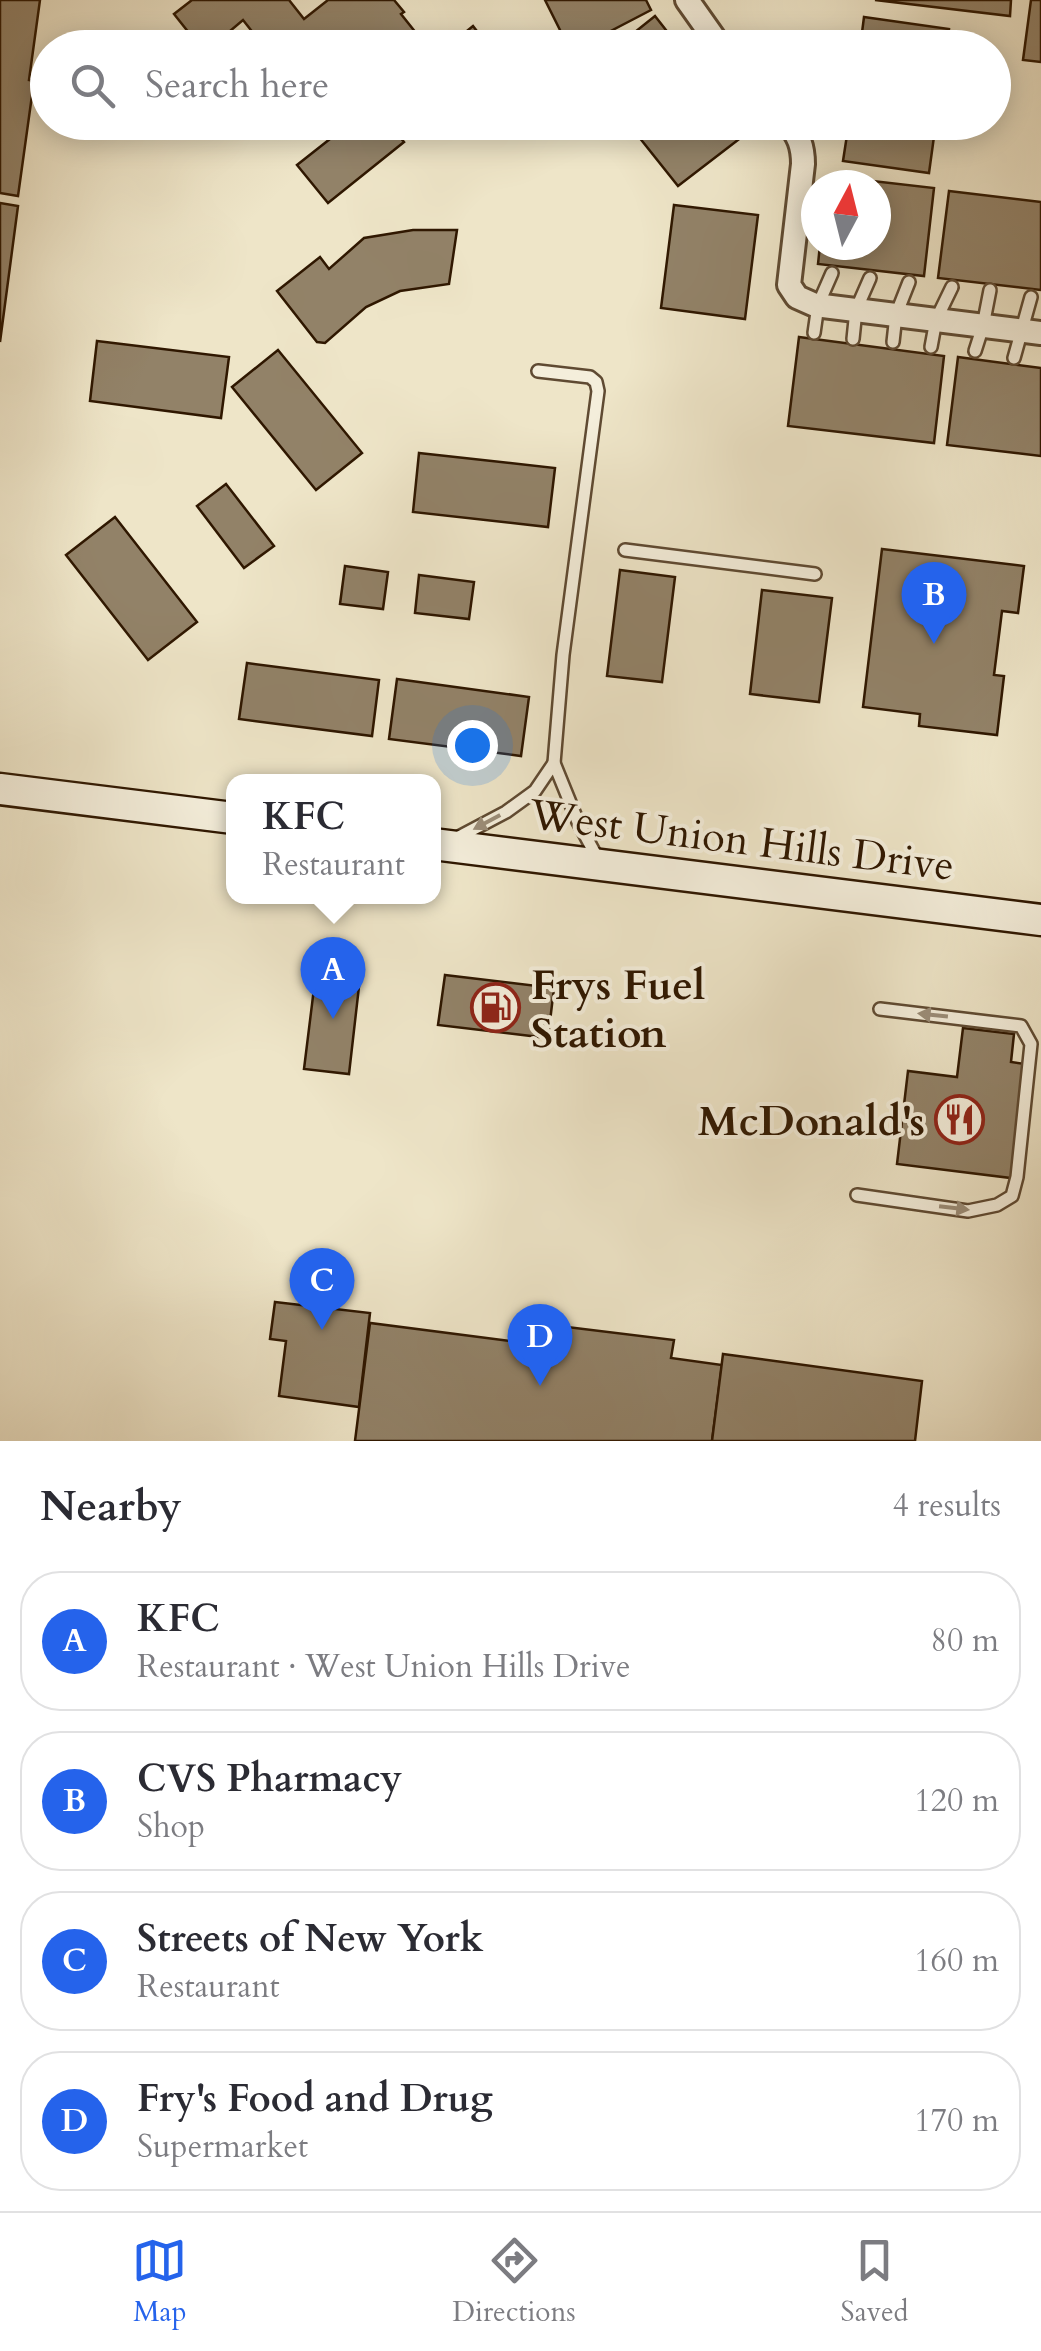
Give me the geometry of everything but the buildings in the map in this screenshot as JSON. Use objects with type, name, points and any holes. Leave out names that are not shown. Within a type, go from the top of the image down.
[{"type":"main road","points":[[0,789],[226,817]]},
{"type":"main road","name":"West Union Hills Drive","points":[[441,844],[1041,920]]},
{"type":"street","points":[[686,0],[708,30]]},
{"type":"street","points":[[800,140],[803,148],[789,285],[797,297],[818,305],[1032,332]]},
{"type":"lane","points":[[814,333],[818,305],[832,272]]},
{"type":"lane","points":[[852,338],[856,310],[870,278]]},
{"type":"lane","points":[[893,342],[896,314],[909,282]]},
{"type":"lane","points":[[930,347],[936,320],[952,288]]},
{"type":"lane","points":[[975,351],[990,290]]},
{"type":"lane","points":[[1014,358],[1032,332],[1031,296]]},
{"type":"lane","points":[[538,372],[590,377],[598,391],[563,655],[554,763],[600,864]]},
{"type":"lane","points":[[624,550],[815,574]]},
{"type":"lane","points":[[441,843],[506,812],[535,790],[554,763]]},
{"type":"lane","points":[[857,1195],[968,1211],[997,1206],[1012,1196],[1017,1177],[1031,1044],[1021,1026],[880,1009]]},
{"type":"place","name":"CVS Pharmacy","points":[[934,644]]},
{"type":"place","name":"Frys Fuel Station","points":[[496,1008]]},
{"type":"place","name":"KFC","points":[[333,1019]]},
{"type":"place","name":"McDonald's","points":[[960,1120]]},
{"type":"place","name":"Streets of New York","points":[[322,1330]]},
{"type":"place","name":"Fry's Food and Drug","points":[[540,1386]]}]
